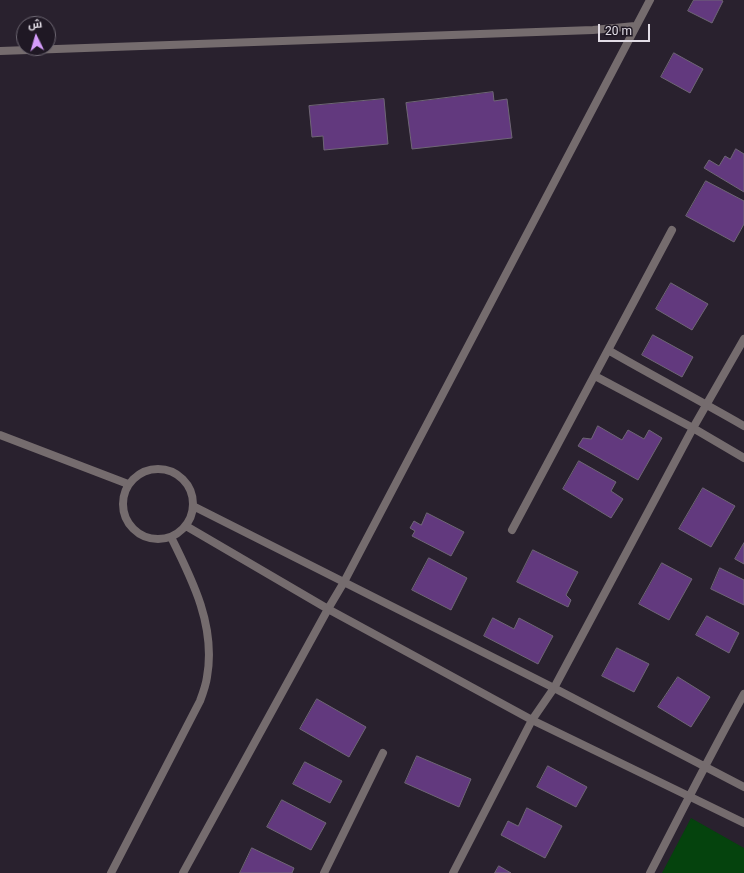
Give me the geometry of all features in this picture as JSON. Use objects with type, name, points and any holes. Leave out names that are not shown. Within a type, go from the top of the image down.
[{"type":"street","points":[[183,873],[344,582],[650,0]]},
{"type":"street","points":[[0,51],[593,30],[635,26]]},
{"type":"street","points":[[512,530],[672,230]]},
{"type":"street","points":[[453,873],[532,720],[554,688],[693,428],[744,339]]},
{"type":"street","points":[[608,350],[664,383],[707,404],[744,426]]},
{"type":"street","points":[[595,376],[693,428],[744,458]]},
{"type":"street","points":[[0,435],[128,484]]},
{"type":"street","points":[[163,469],[175,473],[185,482],[192,493],[193,506],[191,517],[186,526],[171,537],[158,540],[146,538],[135,531],[126,521],[122,509],[123,496],[128,484],[138,475],[149,470],[163,469]]},
{"type":"street","points":[[193,506],[554,688],[744,787]]},
{"type":"street","points":[[186,526],[328,609],[532,720],[744,823]]},
{"type":"street","points":[[111,873],[200,701],[207,677],[209,654],[206,621],[200,599],[192,579],[171,537]]},
{"type":"street","points":[[650,873],[744,694]]},
{"type":"street","points":[[324,873],[383,753]]},
{"type":"green space","points":[[691,818],[744,848],[744,873],[662,873]]},
{"type":"building","points":[[694,0],[723,1],[712,23],[688,11]]},
{"type":"building","points":[[674,53],[703,69],[690,93],[661,77]]},
{"type":"building","points":[[493,92],[494,101],[507,99],[512,138],[412,149],[406,103]]},
{"type":"building","points":[[384,99],[388,144],[324,150],[323,136],[312,137],[309,106]]},
{"type":"building","points":[[736,149],[744,154],[744,192],[704,168],[709,160],[719,166],[725,156],[730,159]]},
{"type":"building","points":[[706,181],[744,201],[744,224],[734,242],[686,216]]},
{"type":"building","points":[[671,283],[708,304],[692,330],[656,309]]},
{"type":"building","points":[[653,335],[693,357],[682,377],[642,355]]},
{"type":"building","points":[[598,426],[622,440],[628,430],[644,439],[649,430],[662,438],[638,480],[578,446],[583,438],[591,439]]},
{"type":"building","points":[[579,461],[616,482],[611,491],[623,499],[611,518],[563,489]]},
{"type":"building","points":[[703,488],[735,506],[711,547],[679,529]]},
{"type":"building","points":[[427,513],[464,532],[451,556],[412,536],[415,531],[410,528],[414,521],[421,525]]},
{"type":"building","points":[[744,543],[744,564],[735,559]]},
{"type":"building","points":[[533,550],[578,572],[566,595],[571,600],[568,607],[517,582]]},
{"type":"building","points":[[429,558],[467,578],[451,610],[412,590]]},
{"type":"building","points":[[662,563],[692,579],[669,620],[639,604]]},
{"type":"building","points":[[720,568],[744,580],[744,605],[711,589]]},
{"type":"building","points":[[707,616],[739,633],[729,653],[696,635]]},
{"type":"building","points":[[493,618],[514,629],[519,618],[553,636],[538,664],[484,636]]},
{"type":"building","points":[[617,648],[649,664],[634,692],[602,676]]},
{"type":"building","points":[[678,677],[710,697],[691,727],[658,707]]},
{"type":"building","points":[[317,699],[366,727],[349,757],[300,729]]},
{"type":"building","points":[[417,756],[471,779],[459,807],[405,783]]},
{"type":"building","points":[[305,762],[342,781],[330,803],[293,784]]},
{"type":"building","points":[[548,766],[587,787],[576,807],[537,787]]},
{"type":"building","points":[[282,800],[326,823],[311,850],[267,827]]},
{"type":"building","points":[[527,808],[562,826],[545,858],[501,835],[508,821],[518,826]]},
{"type":"building","points":[[252,848],[294,868],[292,873],[240,873]]},
{"type":"building","points":[[499,866],[511,873],[495,873]]}]
